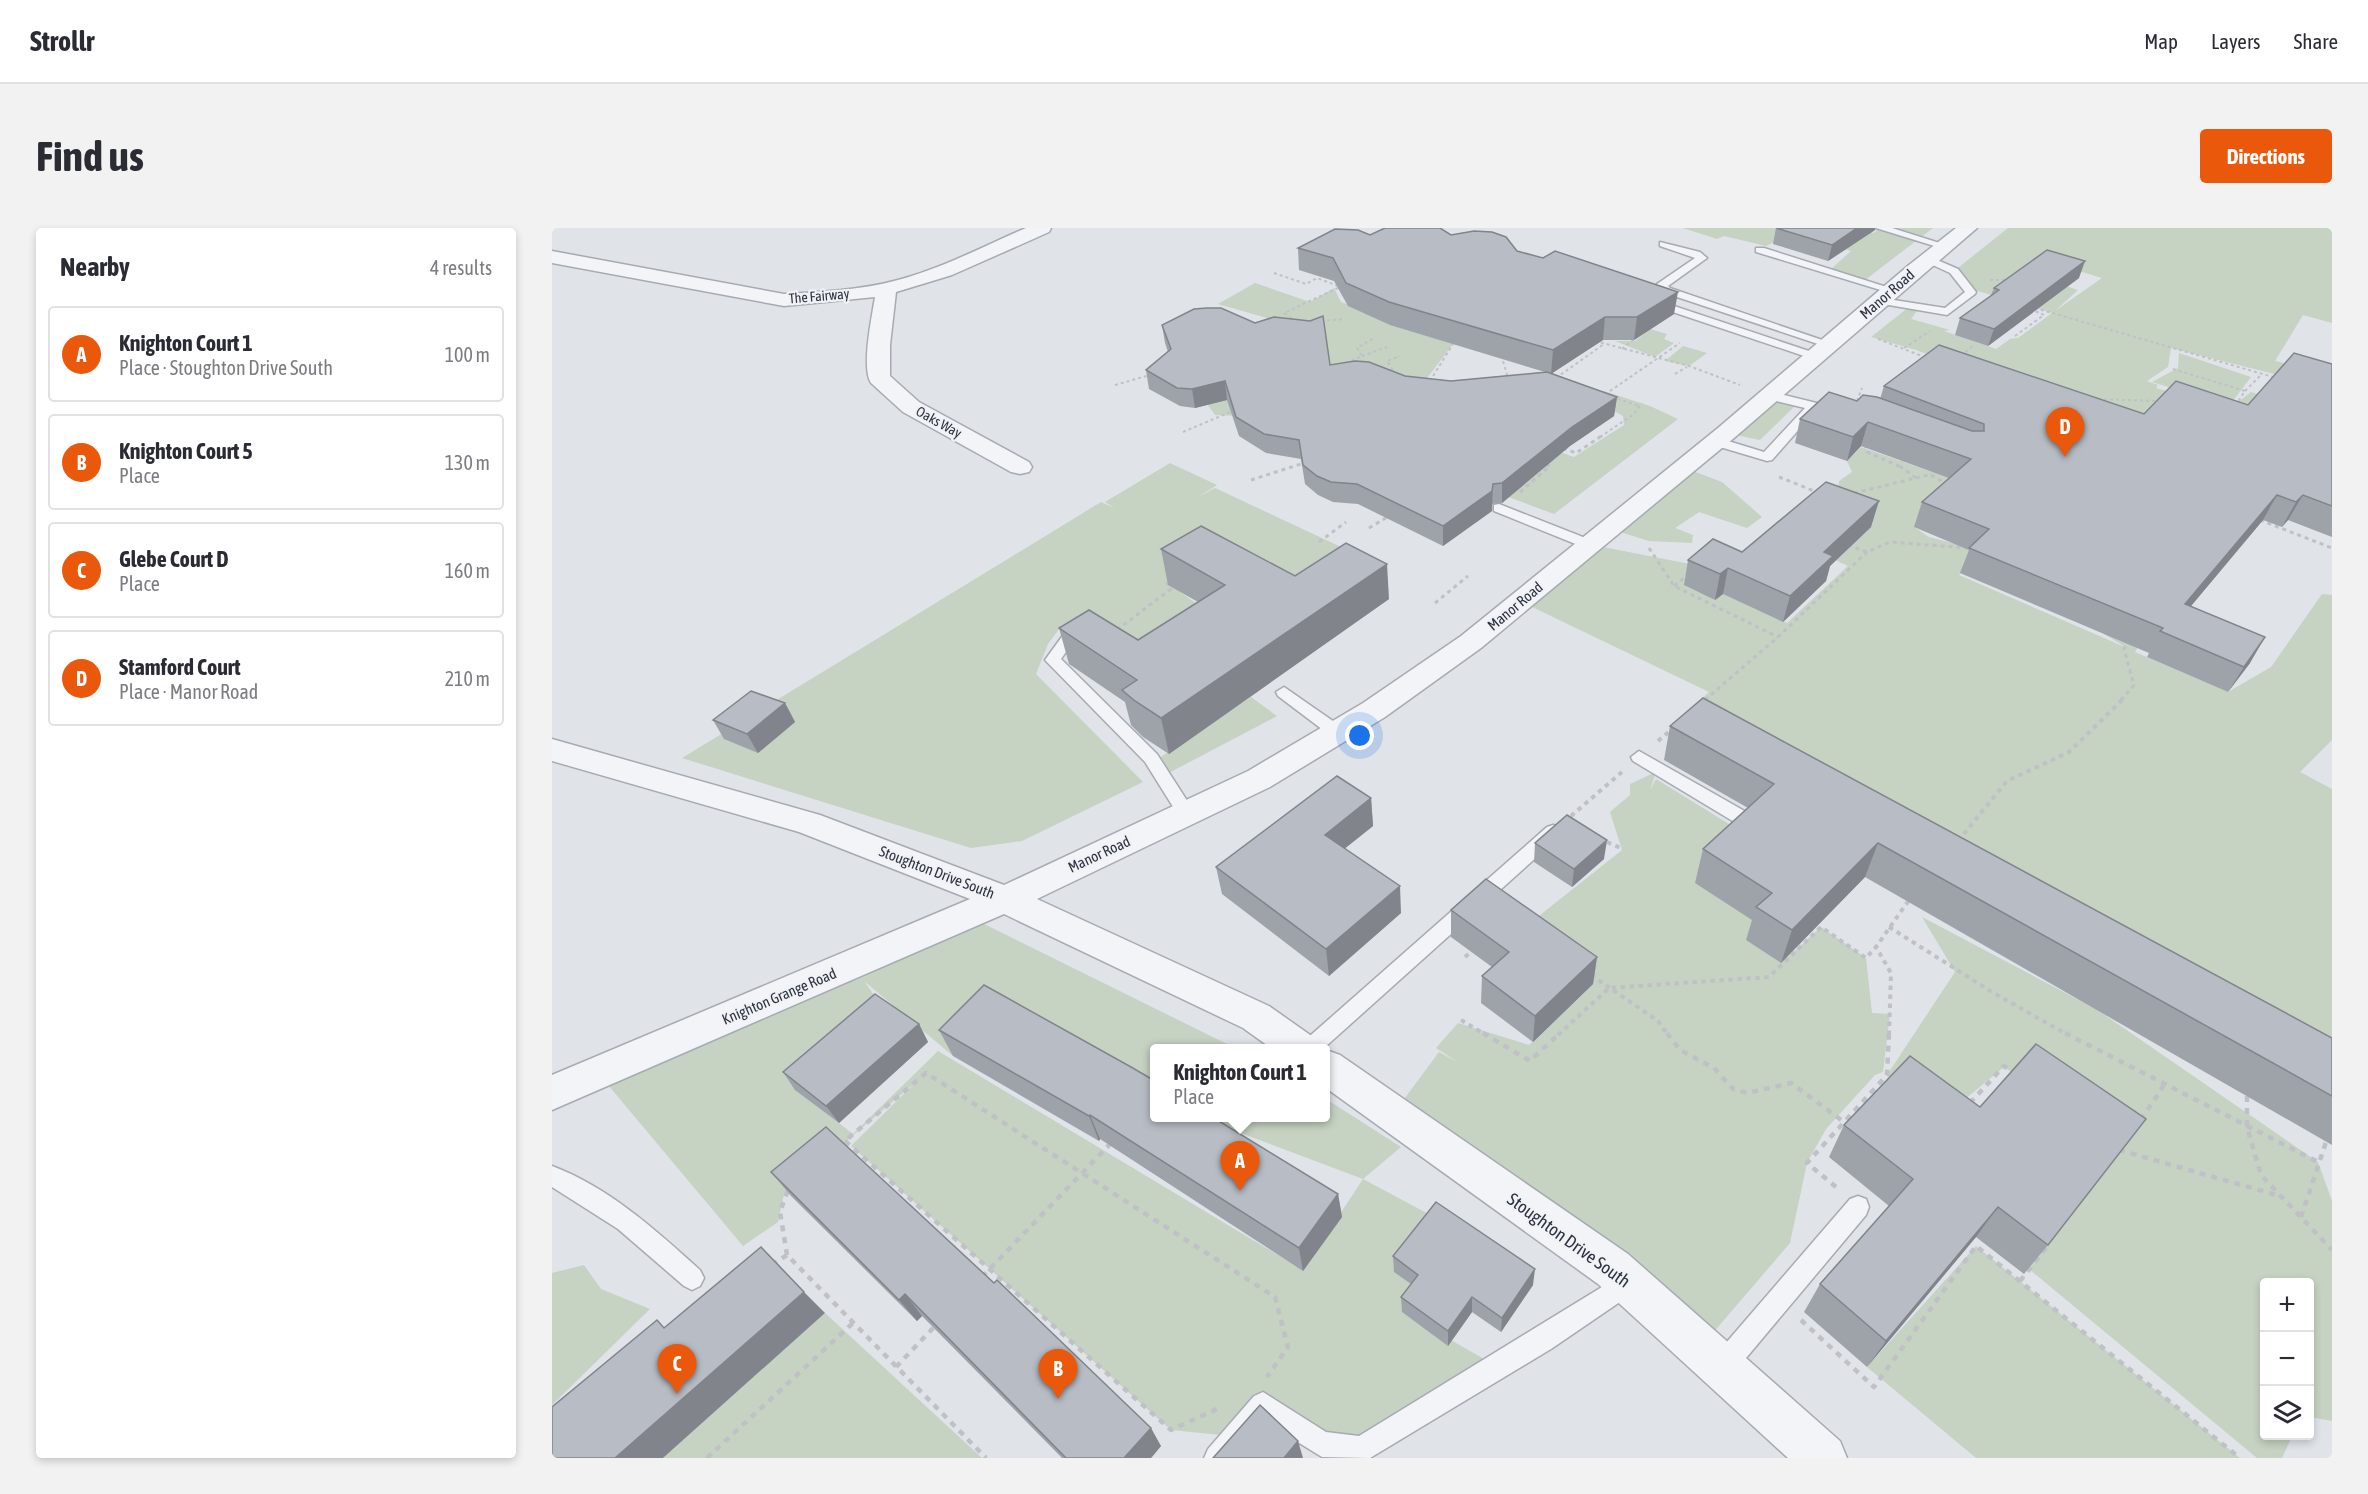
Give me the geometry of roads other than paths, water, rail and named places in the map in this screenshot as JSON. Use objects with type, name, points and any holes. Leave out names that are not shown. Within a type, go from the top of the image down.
[{"type":"street","name":"The Fairway","points":[[552,257],[784,300],[824,298],[886,289],[936,273],[1042,228]]},
{"type":"street","name":"Manor Road","points":[[1005,899],[1259,779],[1374,710],[1471,642],[1968,228]]},
{"type":"street","name":"Oaks Way","points":[[886,289],[879,345],[879,378],[911,407],[1020,467]]},
{"type":"street","name":"Stoughton Drive South","points":[[552,750],[809,823],[1005,899],[1256,1017],[1294,1044]]},
{"type":"street","name":"Knighton Grange Road","points":[[552,1093],[1005,899]]},
{"type":"street","name":"Stoughton Drive South","points":[[1330,1069],[1612,1269],[1823,1458]]},
{"type":"lane","points":[[1760,250],[1886,295],[1947,312],[1971,292],[1936,253],[1881,228]]},
{"type":"lane","points":[[1664,244],[1702,258],[1661,286],[1666,290],[1821,350]]},
{"type":"lane","points":[[1642,298],[1821,350]]},
{"type":"lane","points":[[1768,395],[1812,407],[1852,413]]},
{"type":"lane","points":[[1715,441],[1767,457],[1812,407]]},
{"type":"lane","points":[[1505,504],[1593,540]]},
{"type":"lane","points":[[1112,634],[1066,630],[1053,660],[1151,758],[1186,813]]},
{"type":"lane","points":[[1284,692],[1337,732]]},
{"type":"lane","points":[[1639,757],[1742,818]]},
{"type":"lane","points":[[1314,1044],[1559,826]]},
{"type":"lane","points":[[552,1176],[570,1185],[629,1224],[692,1278]]},
{"type":"lane","points":[[1722,1368],[1858,1207]]},
{"type":"lane","points":[[1217,1458],[1263,1405],[1322,1444],[1359,1454],[1542,1340],[1628,1283]]},
{"type":"place","name":"Stamford Court","points":[[2065,457]]},
{"type":"place","name":"Knighton Court 1","points":[[1240,1191]]},
{"type":"place","name":"Glebe Court D","points":[[677,1394]]},
{"type":"place","name":"Knighton Court 5","points":[[1058,1399]]}]
